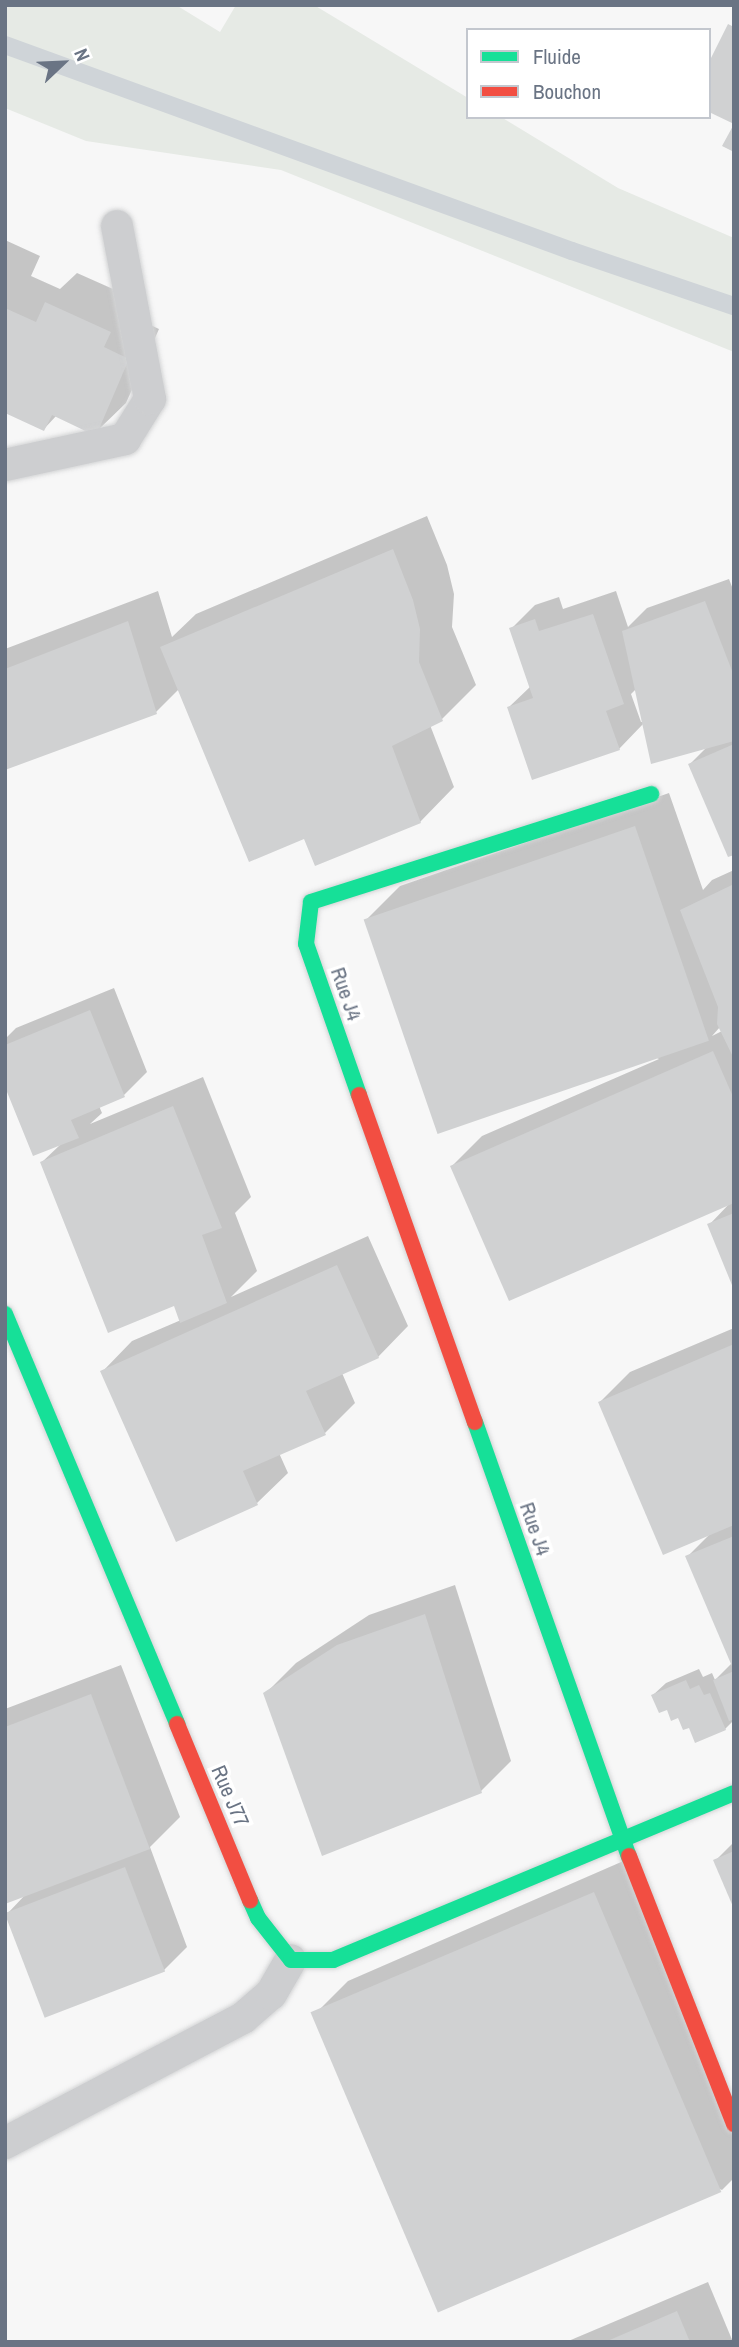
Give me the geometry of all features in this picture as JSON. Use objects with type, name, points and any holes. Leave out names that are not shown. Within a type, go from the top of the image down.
[{"type":"street","name":"Rue J4","points":[[650,794],[311,902],[306,944],[622,1839],[734,2124]]},
{"type":"street","name":"Rue J77","points":[[5,1314],[258,1918],[290,1960]]},
{"type":"street","points":[[290,1960],[333,1960],[734,1793]]},
{"type":"lane","points":[[5,465],[125,439],[150,399],[117,226]]},
{"type":"lane","points":[[5,2143],[243,2018],[271,1994],[290,1960]]},
{"type":"shaded area","points":[[5,5],[176,5],[220,32],[236,5],[314,5],[466,97],[466,119],[504,119],[618,188],[734,238],[734,352],[281,170],[86,141],[5,108]]},
{"type":"building","points":[[728,24],[734,27],[734,124],[711,113],[711,58]]},
{"type":"building","points":[[734,124],[734,152],[722,146]]},
{"type":"building","points":[[45,302],[111,332],[104,347],[129,359],[96,436],[52,415],[44,431],[5,413],[5,308],[36,322]]},
{"type":"building","points":[[393,549],[413,600],[420,629],[419,662],[443,721],[392,746],[421,823],[315,866],[304,839],[249,862],[160,647]]},
{"type":"building","points":[[705,601],[734,676],[734,741],[651,764],[622,631]]},
{"type":"building","points":[[593,614],[624,704],[606,711],[620,750],[532,780],[507,707],[533,698],[509,628],[535,619],[539,631]]},
{"type":"building","points":[[128,621],[157,714],[5,770],[5,669]]},
{"type":"building","points":[[734,744],[734,855],[728,857],[688,764]]},
{"type":"building","points":[[635,826],[709,1041],[438,1134],[364,919]]},
{"type":"building","points":[[734,884],[734,1059],[717,1024],[718,1007],[680,910]]},
{"type":"building","points":[[90,1010],[125,1097],[71,1120],[79,1138],[33,1156],[5,1087],[5,1045]]},
{"type":"building","points":[[713,1051],[734,1099],[734,1203],[509,1301],[450,1166]]},
{"type":"building","points":[[173,1106],[222,1228],[202,1235],[227,1303],[180,1323],[174,1306],[108,1333],[40,1162]]},
{"type":"building","points":[[734,1213],[734,1290],[707,1224]]},
{"type":"building","points":[[337,1265],[379,1358],[306,1391],[326,1435],[243,1471],[258,1505],[176,1542],[100,1371]]},
{"type":"building","points":[[734,1344],[734,1525],[663,1555],[598,1402]]},
{"type":"building","points":[[734,1536],[734,1671],[685,1556]]},
{"type":"building","points":[[425,1614],[482,1793],[322,1856],[263,1693],[337,1645]]},
{"type":"building","points":[[734,1671],[734,1719],[729,1721],[713,1680]]},
{"type":"building","points":[[686,1680],[690,1689],[699,1685],[704,1695],[710,1693],[726,1730],[695,1743],[689,1728],[683,1730],[678,1718],[671,1721],[667,1710],[659,1713],[651,1695]]},
{"type":"building","points":[[91,1694],[150,1849],[5,1904],[5,1727]]},
{"type":"building","points":[[734,1851],[734,1909],[713,1860]]},
{"type":"building","points":[[125,1867],[165,1972],[45,2018],[5,1913]]},
{"type":"building","points":[[594,1892],[721,2192],[438,2312],[310,2012]]},
{"type":"building","points":[[677,2311],[690,2342],[605,2342]]},
{"type":"waterway","points":[[5,45],[572,251],[734,306]]},
{"type":"traffic: fast","points":[[359,1095],[306,944],[311,902],[651,794]]},
{"type":"traffic: fast","points":[[5,1314],[177,1724]]},
{"type":"traffic: fast","points":[[475,1422],[629,1856]]},
{"type":"traffic: fast","points":[[250,1900],[258,1918],[291,1960],[333,1960],[734,1793]]},
{"type":"traffic: jam","points":[[359,1095],[475,1422]]},
{"type":"traffic: jam","points":[[177,1724],[250,1900]]},
{"type":"traffic: jam","points":[[629,1856],[734,2124]]}]
